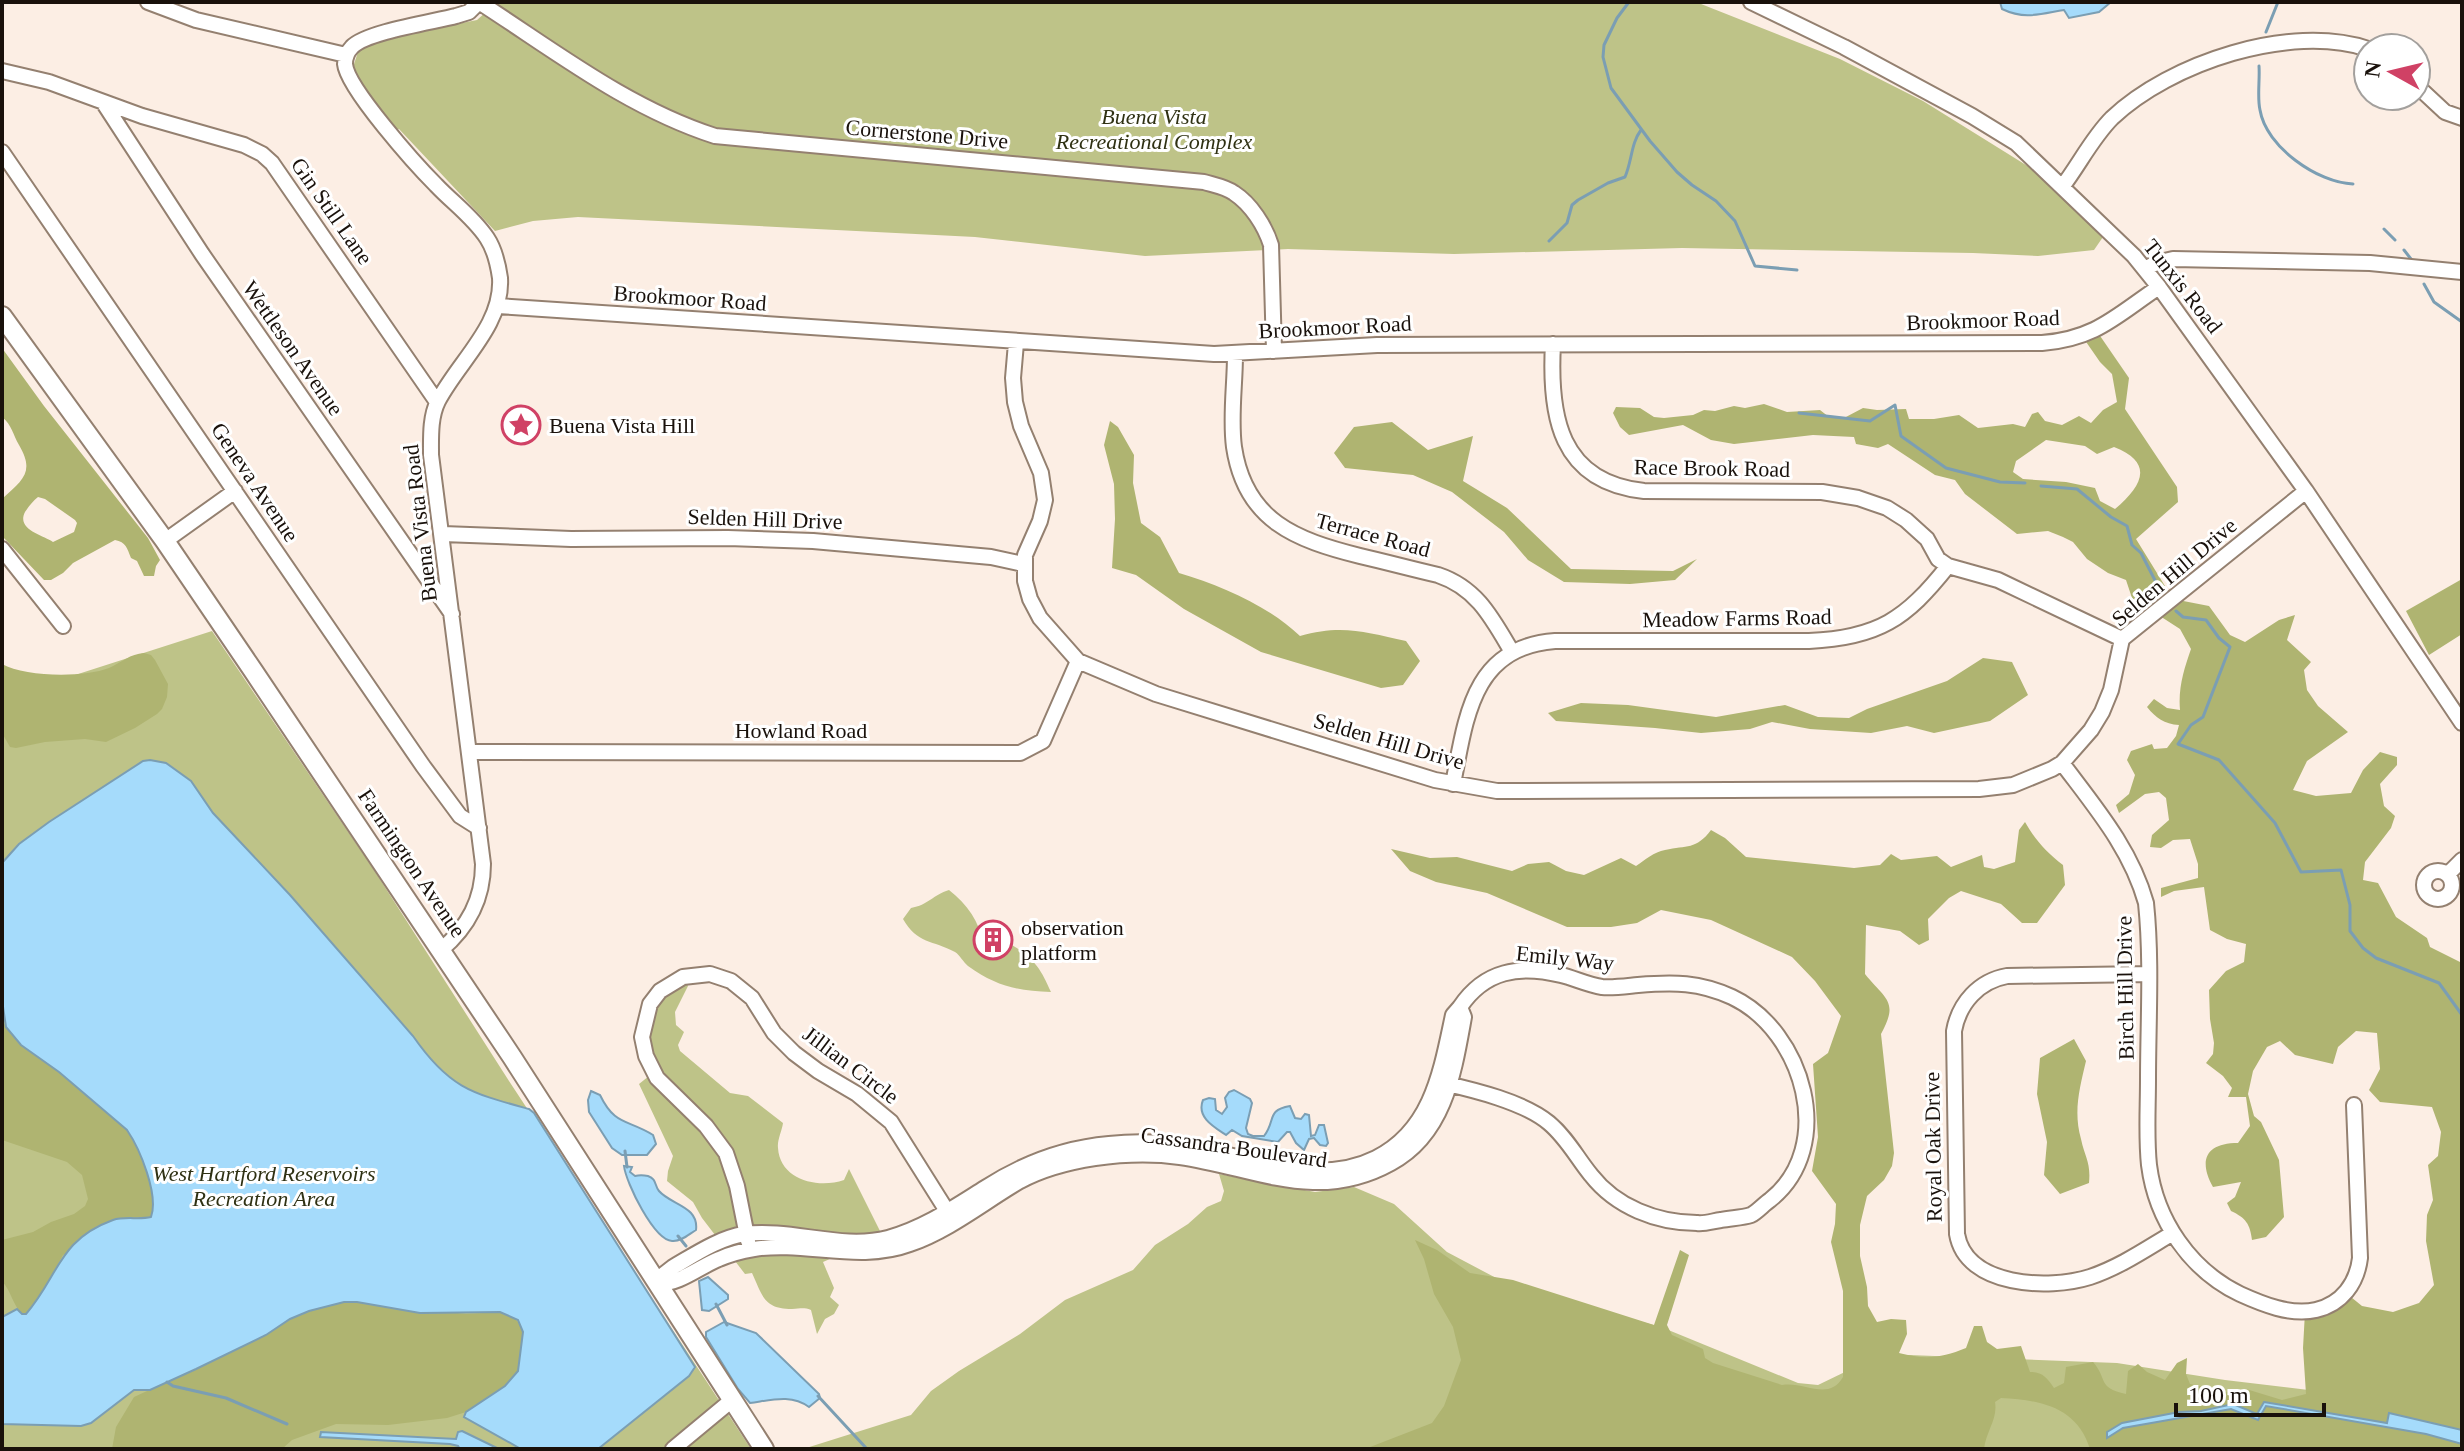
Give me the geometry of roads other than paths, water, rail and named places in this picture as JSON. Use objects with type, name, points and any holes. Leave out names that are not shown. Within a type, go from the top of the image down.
[{"type":"main road","name":"Farmington Avenue","points":[[2,316],[165,541],[441,950],[764,1449]]},
{"type":"street","points":[[148,2],[196,20],[346,55]]},
{"type":"street","points":[[479,2],[469,12],[373,36],[350,48],[346,55],[348,72],[378,117],[487,238],[497,262],[500,285],[498,306]]},
{"type":"street","name":"Cornerstone Drive","points":[[479,2],[642,106],[681,125],[715,136],[1204,182],[1225,188],[1234,192],[1249,207],[1268,234],[1271,245],[1274,351]]},
{"type":"street","name":"Tunxis Road","points":[[1751,2],[1806,27],[2016,143],[2145,269],[2306,491],[2462,723]]},
{"type":"street","points":[[2062,187],[2111,120],[2148,91],[2192,69],[2233,53],[2286,42],[2325,41],[2352,45]]},
{"type":"street","name":"Gin Still Lane","points":[[2,71],[49,82],[142,116],[244,145],[262,154],[272,163],[437,402]]},
{"type":"street","points":[[2432,100],[2445,112],[2462,118]]},
{"type":"street","name":"Wettleson Avenue","points":[[103,102],[211,267],[453,616]]},
{"type":"street","name":"Geneva Avenue","points":[[2,152],[423,766],[460,816],[479,828]]},
{"type":"street","points":[[2145,269],[2173,259],[2370,263],[2462,272]]},
{"type":"street","name":"Brookmoor Road","points":[[498,306],[1016,343],[1235,355],[1377,345],[1857,345],[2065,341],[2096,330],[2159,287]]},
{"type":"street","name":"Buena Vista Road","points":[[441,950],[465,927],[480,892],[483,864],[431,455],[432,426],[437,402],[498,306]]},
{"type":"street","points":[[1016,343],[1013,378],[1015,402],[1038,465],[1045,495],[1042,515],[1023,564]]},
{"type":"street","name":"Race Brook Road","points":[[1553,344],[1553,401],[1560,431],[1578,460],[1608,482],[1644,491],[1816,491],[1858,498],[1887,508],[1906,520],[1927,539],[1936,556],[1948,566]]},
{"type":"street","name":"Terrace Road","points":[[1235,355],[1235,453],[1244,480],[1262,510],[1280,526],[1306,541],[1438,575],[1457,583],[1480,600],[1512,652]]},
{"type":"street","points":[[165,541],[235,491]]},
{"type":"street","name":"Selden Hill Drive","points":[[443,534],[571,539],[813,541],[991,557],[1023,564],[1027,591],[1036,612],[1078,661],[1156,694],[1453,784],[1515,792],[1979,789],[2013,785],[2062,763],[2098,720],[2111,690],[2122,639],[2306,491]]},
{"type":"street","points":[[2,549],[63,626]]},
{"type":"street","points":[[1948,566],[1998,580],[2122,639]]},
{"type":"street","name":"Meadow Farms Road","points":[[1512,652],[1529,645],[1555,641],[1809,641],[1844,638],[1878,628],[1904,614],[1926,594],[1948,566]]},
{"type":"street","points":[[1453,784],[1474,696],[1492,668],[1512,652]]},
{"type":"street","name":"Howland Road","points":[[469,752],[1020,753],[1043,741],[1078,661]]},
{"type":"street","name":"Birch Hill Drive","points":[[2062,763],[2113,831],[2136,874],[2146,903],[2149,1166],[2161,1210],[2187,1253],[2216,1279],[2260,1302],[2300,1312],[2322,1309],[2346,1293],[2354,1281],[2360,1258],[2354,1105]]},
{"type":"street","points":[[2448,874],[2462,860]]},
{"type":"street","name":"Emily Way","points":[[1508,970],[1557,974],[1603,987],[1661,983],[1700,985],[1735,999],[1764,1020],[1787,1047],[1804,1090],[1807,1123],[1801,1156],[1784,1189],[1750,1215],[1698,1224],[1647,1216],[1604,1191],[1574,1149],[1548,1122],[1492,1095],[1445,1084],[1453,1015],[1485,982],[1508,970]]},
{"type":"street","name":"Jillian Circle","points":[[750,1250],[737,1186],[726,1153],[706,1126],[657,1078],[646,1056],[642,1037],[650,1004],[660,991],[683,977],[710,974],[731,981],[752,998],[774,1033],[794,1053],[857,1094],[891,1122],[951,1218]]},
{"type":"street","name":"Royal Oak Drive","points":[[2148,974],[2007,976],[1990,981],[1966,1001],[1954,1031],[1957,1234],[1964,1255],[1982,1270],[2020,1281],[2047,1283],[2072,1281],[2097,1274],[2173,1233]]},
{"type":"street","name":"Cassandra Boulevard","points":[[658,1284],[675,1281],[719,1259],[750,1250],[772,1247],[846,1253],[909,1245],[1012,1172],[1068,1150],[1106,1144],[1155,1142],[1192,1146],[1317,1171],[1355,1167],[1377,1158],[1403,1141],[1445,1084]]},
{"type":"street","name":"Cassandra Boulevard","points":[[658,1284],[673,1267],[698,1253],[746,1234],[860,1241],[884,1239],[951,1218]]},
{"type":"street","points":[[673,1449],[732,1400]]},
{"type":"water","points":[[2000,2],[2111,2],[2099,12],[2069,18],[2064,10],[2018,14],[2002,9]]},
{"type":"water","name":"West Hartford Reservoirs Recreation Area","points":[[143,761],[166,763],[191,781],[213,813],[290,895],[438,1067],[476,1093],[534,1113],[695,1367],[689,1376],[598,1449],[521,1449],[464,1417],[466,1412],[505,1386],[518,1371],[523,1332],[518,1320],[500,1312],[420,1313],[357,1302],[344,1302],[290,1319],[266,1335],[150,1390],[134,1390],[91,1423],[81,1426],[2,1424],[2,1317],[17,1309],[26,1314],[61,1260],[81,1238],[113,1220],[151,1217],[153,1208],[147,1172],[127,1130],[59,1072],[21,1045],[6,1027],[2,1000],[2,863],[19,844],[49,822]]},
{"type":"water","points":[[1234,1090],[1252,1103],[1246,1128],[1248,1134],[1264,1136],[1274,1113],[1290,1106],[1295,1118],[1309,1115],[1311,1136],[1315,1135],[1319,1125],[1324,1125],[1328,1143],[1326,1146],[1320,1145],[1314,1138],[1309,1139],[1304,1150],[1290,1132],[1278,1142],[1242,1136],[1232,1130],[1226,1135],[1207,1121],[1201,1106],[1203,1100],[1215,1099],[1216,1110],[1222,1114],[1227,1107],[1225,1098]]},
{"type":"water","points":[[591,1091],[600,1095],[611,1112],[622,1121],[653,1135],[656,1144],[647,1155],[622,1155],[612,1148],[589,1112]]},
{"type":"water","points":[[624,1166],[632,1167],[630,1172],[635,1176],[653,1179],[664,1196],[689,1211],[696,1222],[696,1230],[672,1241],[657,1231],[642,1210]]},
{"type":"water","points":[[708,1277],[728,1295],[728,1299],[709,1311],[702,1310],[699,1281]]},
{"type":"water","points":[[724,1322],[756,1333],[820,1398],[809,1407],[788,1399],[750,1403],[706,1337],[706,1332]]},
{"type":"water","points":[[2264,1402],[2387,1423],[2389,1413],[2462,1430],[2462,1444],[2426,1434],[2266,1406],[2258,1420],[2231,1409],[2123,1428],[2107,1438],[2107,1432],[2122,1423],[2233,1404],[2257,1414]]},
{"type":"water","points":[[462,1431],[499,1449],[460,1449],[450,1444],[320,1437],[321,1432],[456,1439],[458,1432]]},
{"type":"waterway","points":[[1629,2],[1604,45],[1603,57],[1611,88],[1677,172],[1716,201],[1735,221],[1755,266],[1797,270]]},
{"type":"waterway","points":[[2266,32],[2278,2]]},
{"type":"waterway","points":[[2259,66],[2260,110],[2272,137],[2310,170],[2339,182],[2353,184]]},
{"type":"waterway","points":[[1549,241],[1567,223],[1572,205],[1608,183],[1625,177],[1641,130]]},
{"type":"waterway","points":[[2384,229],[2395,240]]},
{"type":"waterway","points":[[2404,250],[2411,259]]},
{"type":"waterway","points":[[2424,284],[2434,302],[2462,322]]},
{"type":"waterway","points":[[1799,413],[1870,421],[1895,405],[1901,436],[1946,468],[2000,482],[2025,483]]},
{"type":"waterway","points":[[2041,486],[2077,489],[2127,526],[2132,545],[2141,553],[2161,592]]},
{"type":"waterway","points":[[2176,611],[2183,617],[2206,620],[2230,647],[2203,717],[2191,725],[2178,744],[2219,760],[2275,823],[2301,872],[2341,870],[2350,905],[2350,931],[2363,948],[2376,958],[2439,983],[2462,1015]]},
{"type":"waterway","points":[[625,1151],[627,1167]]},
{"type":"waterway","points":[[678,1236],[686,1246]]},
{"type":"waterway","points":[[716,1304],[727,1325]]},
{"type":"waterway","points":[[167,1382],[226,1398],[287,1424]]},
{"type":"waterway","points":[[818,1396],[867,1449]]},
{"type":"place","name":"Buena Vista Hill","points":[[521,425]]},
{"type":"place","name":"observation platform","points":[[993,940]]},
{"type":"park label","name":"Buena Vista Recreational Complex","points":[[1154,128]]}]
